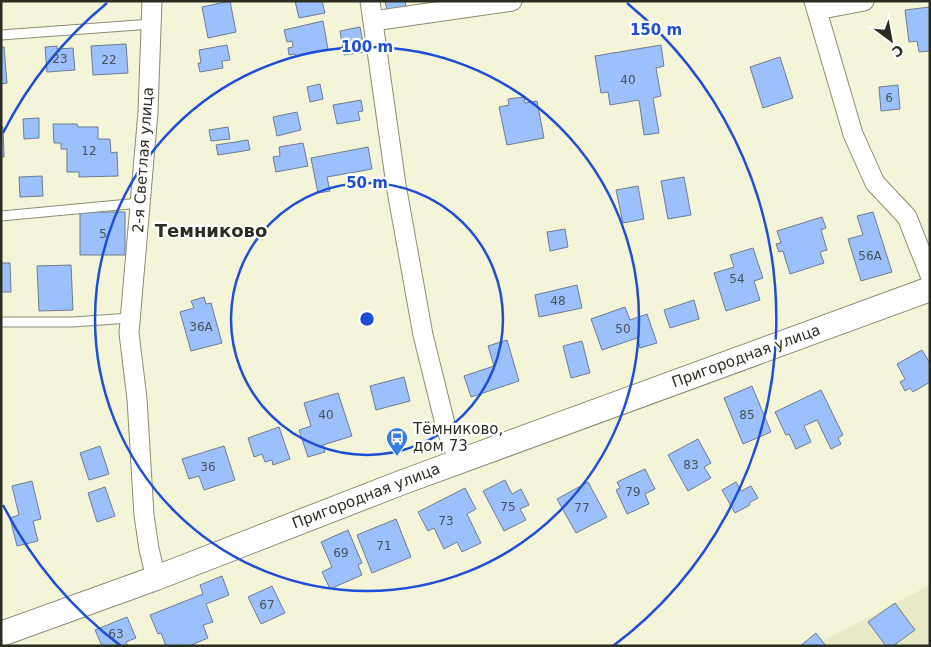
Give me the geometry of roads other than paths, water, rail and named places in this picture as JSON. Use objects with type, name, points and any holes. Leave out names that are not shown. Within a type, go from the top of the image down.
[{"type":"street","name":"2-я Светлая улица","points":[[152,1],[148,112],[129,332],[137,399],[144,515],[156,578]]},
{"type":"street","points":[[370,1],[396,185],[423,335],[446,428],[459,461]]},
{"type":"street","points":[[373,21],[512,1]]},
{"type":"street","points":[[864,1],[816,6],[853,134],[875,182],[907,217],[930,275]]},
{"type":"street","name":"Пригородная улица","points":[[1,634],[156,578],[459,461],[930,289]]},
{"type":"lane","points":[[1,35],[152,24]]},
{"type":"lane","points":[[1,216],[140,203]]},
{"type":"lane","points":[[1,322],[73,322],[130,318]]},
{"type":"place","name":"Тёмниково, дом 73","points":[[397,457]]},
{"type":"district","name":"Темниково","points":[[211,231]]}]
